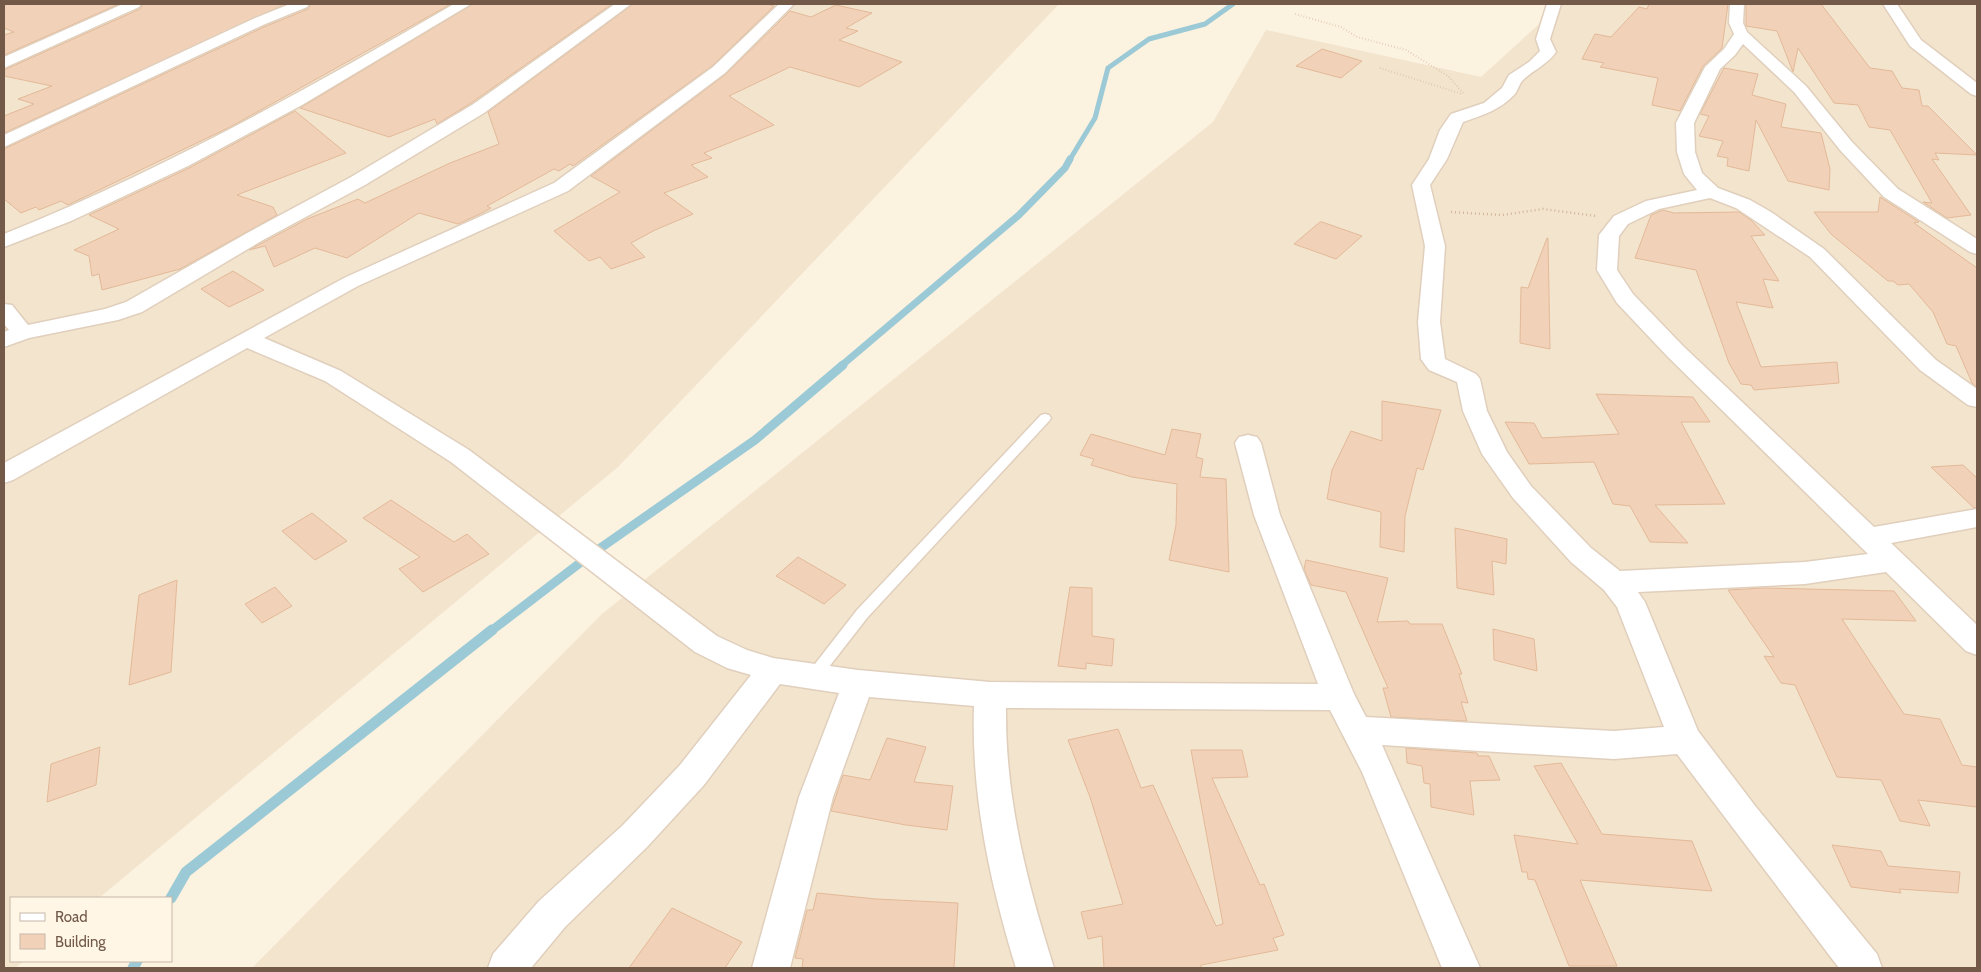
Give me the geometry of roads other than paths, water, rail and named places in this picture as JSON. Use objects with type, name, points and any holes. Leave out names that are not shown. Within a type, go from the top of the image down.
[{"type":"street","points":[[4,63],[134,4]]},
{"type":"street","points":[[4,142],[258,22],[302,4]]},
{"type":"street","points":[[4,241],[49,224],[234,138],[464,4]]},
{"type":"street","points":[[4,310],[13,336],[110,315],[134,307],[248,240],[358,181],[478,109],[624,4]]},
{"type":"street","points":[[4,474],[351,282],[561,187],[719,70],[786,4]]},
{"type":"street","points":[[1554,4],[1543,39],[1548,52],[1535,65],[1515,78],[1509,90],[1490,107],[1457,118],[1449,130],[1438,159],[1421,186],[1435,246],[1429,322],[1432,359],[1437,365],[1457,372],[1468,379],[1475,411],[1495,454],[1522,492],[1575,548],[1614,582],[1630,602],[1640,622],[1685,739],[1744,818],[1863,968]]},
{"type":"street","points":[[1737,4],[1736,23],[1741,34],[1800,89],[1846,146],[1891,193],[1977,248]]},
{"type":"street","points":[[1890,4],[1915,43],[1977,91]]},
{"type":"street","points":[[1741,34],[1730,52],[1713,67],[1685,123],[1686,152],[1693,174],[1711,192],[1743,204],[1764,216],[1817,254],[1928,365],[1977,400]]},
{"type":"street","points":[[1711,192],[1653,205],[1621,220],[1609,235],[1607,270],[1625,298],[1675,351],[1866,538],[1977,643]]},
{"type":"street","points":[[246,339],[333,376],[460,456],[706,644],[738,659],[772,670],[813,677],[990,695],[1339,697]]},
{"type":"street","points":[[1954,384],[1977,382]]},
{"type":"street","points":[[1248,443],[1267,516],[1339,697],[1377,768],[1461,968]]},
{"type":"street","points":[[1866,538],[1977,518]]},
{"type":"street","points":[[1614,582],[1805,573],[1891,561]]},
{"type":"street","points":[[507,968],[552,914],[635,836],[692,775],[772,670]]},
{"type":"street","points":[[771,968],[816,797],[858,683]]},
{"type":"street","points":[[990,695],[990,763],[1001,837],[1021,925],[1035,968]]},
{"type":"street","points":[[1356,730],[1614,744],[1685,739]]},
{"type":"lane","points":[[813,677],[862,614],[1045,418]]},
{"type":"waterway","points":[[1069,161],[1095,118],[1108,68],[1149,39],[1205,24],[1233,4]]},
{"type":"waterway","points":[[841,366],[1019,215],[1065,168],[1070,159]]},
{"type":"waterway","points":[[491,631],[589,556],[755,440],[843,365]]},
{"type":"waterway","points":[[172,897],[186,872],[492,630]]},
{"type":"waterway","points":[[133,968],[136,962]]}]
